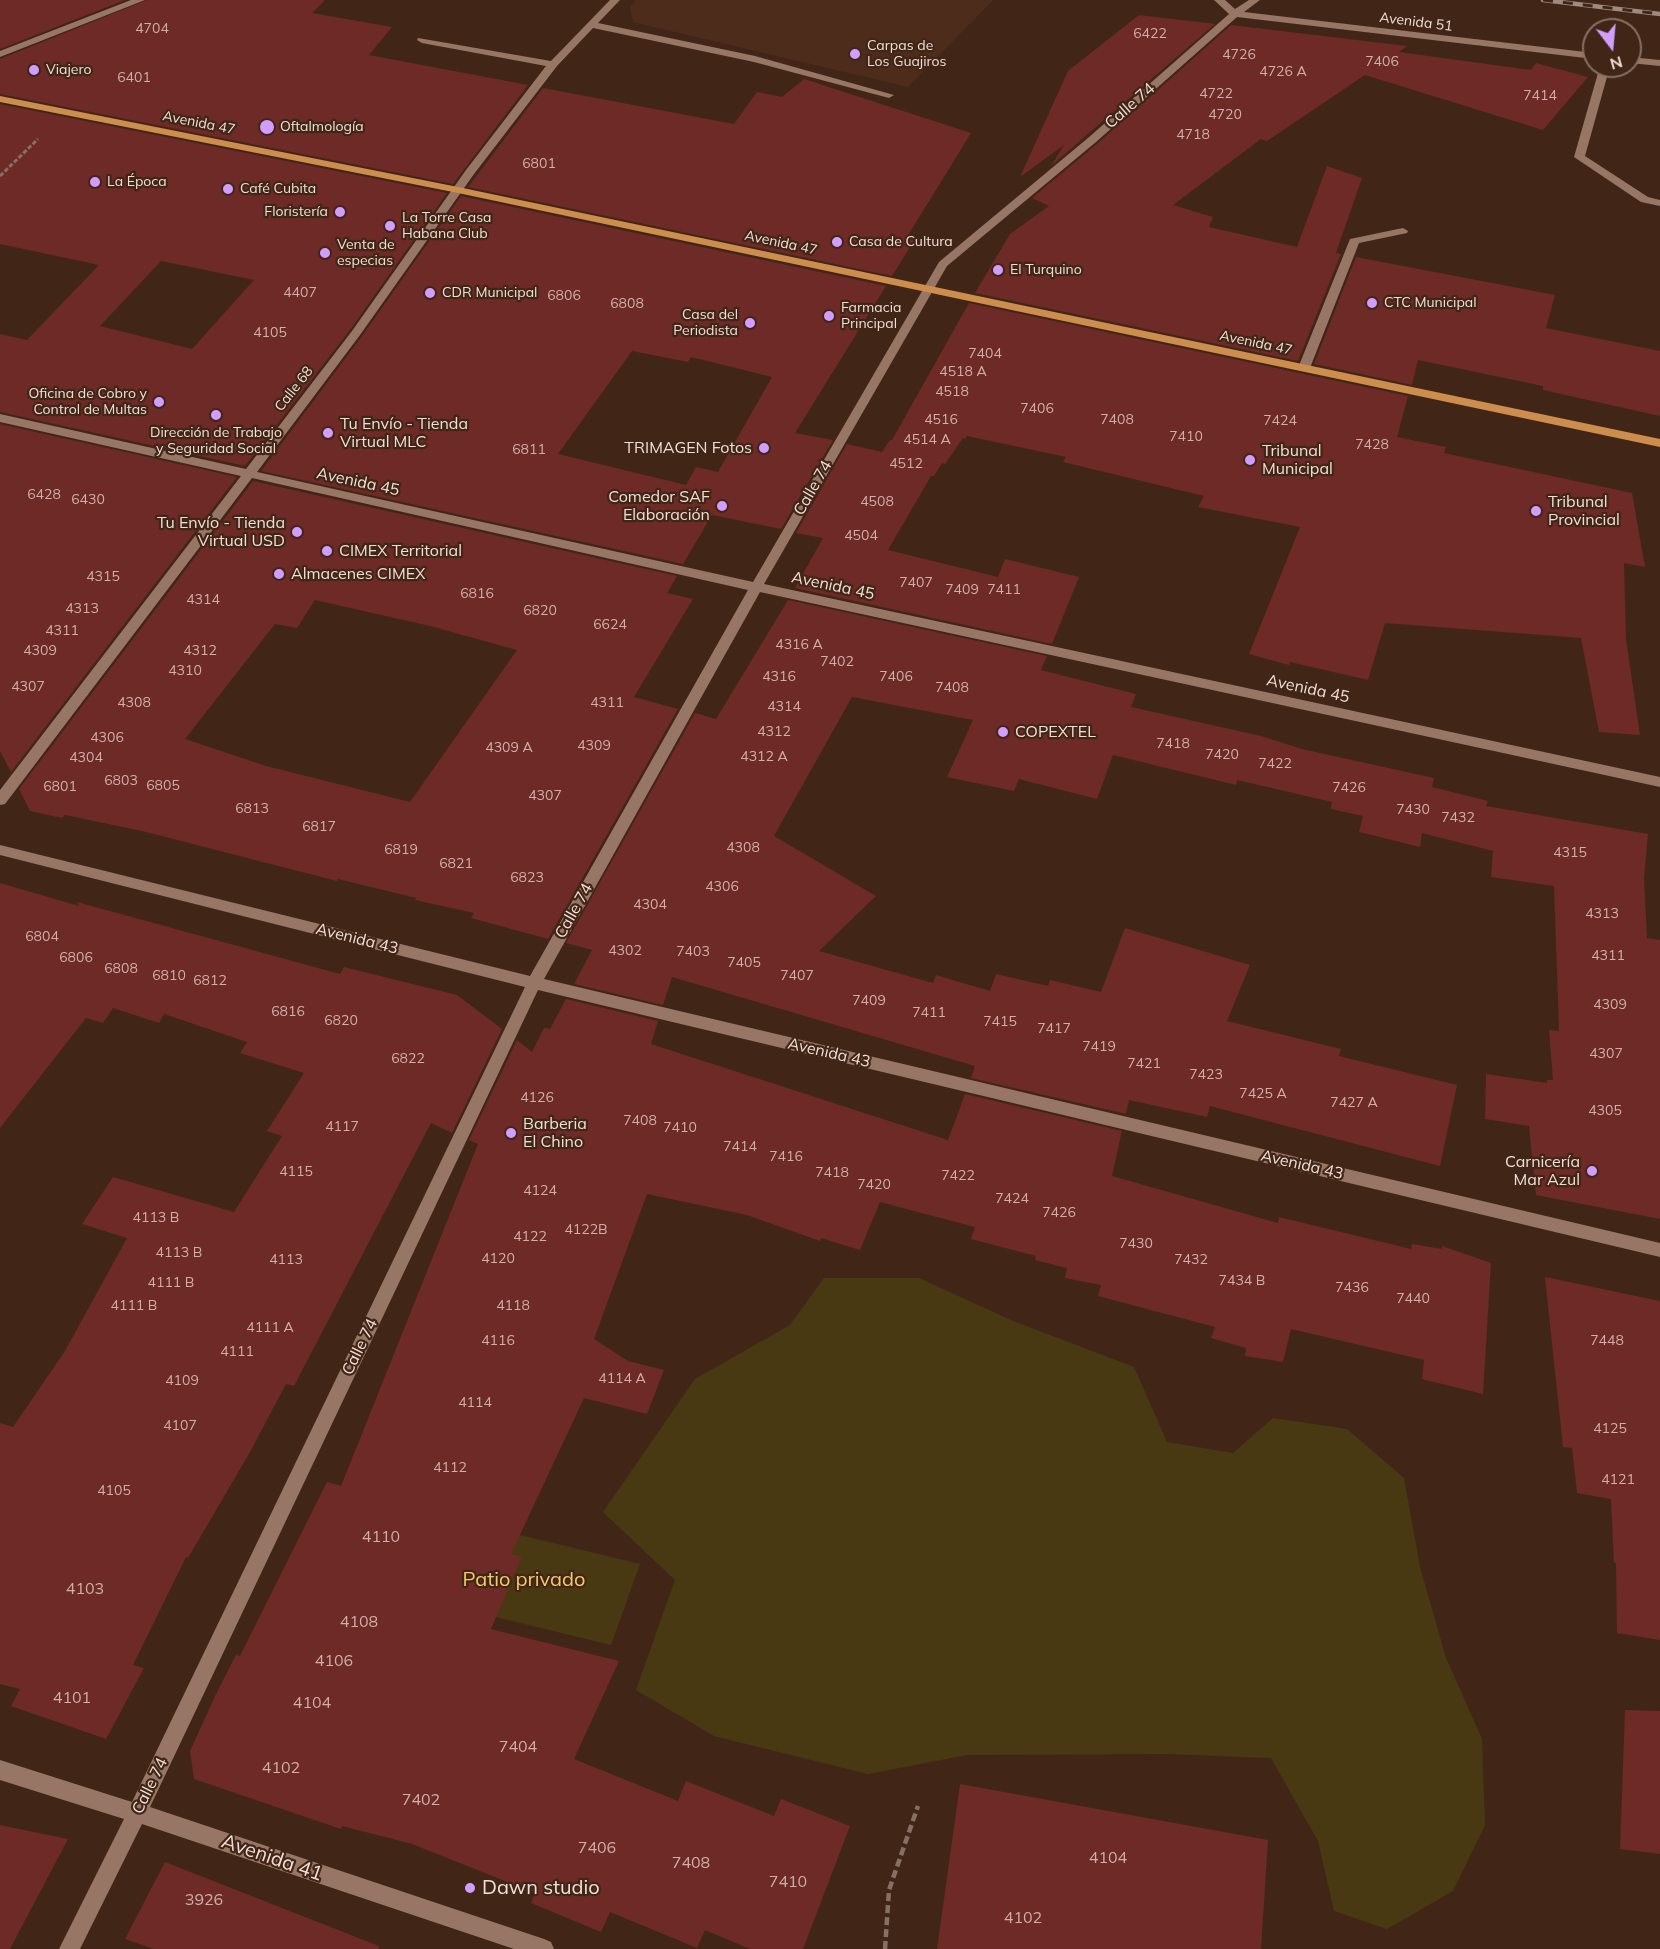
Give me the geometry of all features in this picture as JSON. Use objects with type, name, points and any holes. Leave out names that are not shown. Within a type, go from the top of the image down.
[{"type":"main road","name":"Avenida 47","points":[[0,99],[458,190],[1660,443]]},
{"type":"street","points":[[0,54],[140,0]]},
{"type":"street","name":"Calle 68","points":[[0,800],[356,333],[458,190],[553,64],[615,0]]},
{"type":"street","points":[[1219,0],[1235,14]]},
{"type":"street","name":"Calle 74","points":[[69,1949],[137,1813],[534,983],[756,587],[943,264],[1092,140],[1235,14],[1255,0]]},
{"type":"street","name":"Avenida 51","points":[[1235,14],[1582,55]]},
{"type":"street","points":[[592,25],[755,59],[889,95]]},
{"type":"street","points":[[422,39],[553,64]]},
{"type":"street","points":[[1642,61],[1660,63]]},
{"type":"street","points":[[1602,78],[1579,157],[1645,200],[1660,203]]},
{"type":"street","points":[[1304,368],[1354,241],[1403,231]]},
{"type":"street","name":"Avenida 45","points":[[0,418],[756,587],[1660,782]]},
{"type":"street","name":"Avenida 43","points":[[0,850],[534,983],[1660,1250]]},
{"type":"street","name":"Avenida 41","points":[[0,1770],[137,1813],[544,1949]]},
{"type":"path","points":[[0,176],[66,112]]},
{"type":"path","points":[[885,1949],[889,1890],[918,1806]]},
{"type":"shaded area","name":"Carpas de Los Guajiros","points":[[636,0],[993,0],[908,87],[633,22],[630,7]]},
{"type":"green space","points":[[824,1278],[919,1278],[1013,1321],[1134,1367],[1167,1442],[1233,1453],[1273,1418],[1347,1429],[1404,1478],[1420,1567],[1446,1658],[1482,1739],[1485,1825],[1453,1891],[1387,1929],[1334,1911],[1318,1841],[1271,1758],[1166,1754],[967,1755],[868,1774],[714,1736],[636,1690],[675,1580],[603,1512],[695,1379],[790,1325]]},
{"type":"green space","name":"Patio privado","points":[[470,1523],[640,1564],[611,1645],[434,1602]]},
{"type":"building","points":[[0,0],[125,0],[0,49]]},
{"type":"building","points":[[147,0],[325,0],[312,13],[392,27],[369,55],[528,85],[453,184],[0,94],[0,59]]},
{"type":"building","points":[[1139,15],[1215,24],[1051,166],[1064,145],[1020,177],[1068,71]]},
{"type":"building","points":[[1231,25],[1407,46],[1399,52],[1531,70],[1536,63],[1587,78],[1543,130],[1365,75],[1267,141],[1261,139],[1173,205],[1213,217],[1209,227],[1297,247],[1327,166],[1362,178],[1336,253],[1341,254],[1298,361],[975,293],[1010,234],[1049,206],[1032,198],[1097,144]]},
{"type":"building","points":[[804,79],[971,133],[907,237],[915,239],[892,276],[468,187],[543,88],[734,124],[757,92],[782,97]]},
{"type":"building","points":[[0,104],[447,193],[350,330],[245,466],[0,412],[0,334],[27,340],[99,265],[0,244]],"holes":[[[161,261],[254,280],[192,349],[100,326]]]},
{"type":"building","points":[[461,196],[886,286],[795,433],[833,440],[781,529],[712,515],[683,564],[261,471],[362,336]],"holes":[[[632,351],[688,362],[691,357],[772,377],[718,472],[696,467],[686,485],[558,454]]]},
{"type":"building","points":[[1356,257],[1555,295],[1546,328],[1660,351],[1660,416],[1543,390],[1543,386],[1418,360],[1412,385],[1314,364]]},
{"type":"building","points":[[969,303],[1408,396],[1397,437],[1446,447],[1444,453],[1632,493],[1645,567],[1624,563],[1626,639],[1640,735],[1599,732],[1581,638],[1385,623],[1368,680],[1290,662],[1289,665],[1249,654],[1300,527],[1198,507],[1204,496],[1063,462],[1066,457],[967,436],[963,438],[945,464],[942,463],[934,476],[931,476],[888,550],[998,577],[1005,559],[1079,577],[1052,644],[795,588],[823,538],[796,533],[847,444],[882,452],[892,440]]},
{"type":"building","points":[[0,424],[237,477],[11,772],[0,751]]},
{"type":"building","points":[[253,481],[677,576],[667,593],[693,599],[634,697],[678,709],[548,939],[471,918],[474,913],[415,900],[416,898],[338,879],[337,881],[142,831],[65,815],[62,818],[30,811],[19,789]],"holes":[[[315,600],[430,626],[517,650],[410,802],[266,766],[185,739],[275,624],[297,628]]]},
{"type":"building","points":[[788,600],[1047,656],[1041,670],[1136,694],[1131,707],[1261,736],[1302,749],[1434,778],[1432,787],[1488,801],[1486,806],[1648,834],[1644,879],[1647,938],[1660,940],[1660,1219],[1536,1195],[1529,1126],[1485,1119],[1486,1074],[1547,1083],[1547,1080],[1553,1080],[1549,1030],[1559,1031],[1554,886],[1491,877],[1493,851],[1422,833],[1420,847],[1359,832],[1363,816],[1331,809],[1332,802],[1237,780],[1236,785],[1113,755],[1097,799],[1019,779],[1014,791],[947,777],[973,720],[852,697],[774,836],[876,896],[819,951],[933,983],[936,975],[990,991],[996,974],[1048,986],[1050,980],[1101,992],[1125,928],[1250,965],[1227,1021],[1341,1049],[1339,1056],[1457,1085],[1440,1166],[1210,1106],[1207,1117],[1129,1100],[1126,1114],[971,1078],[975,1066],[672,977],[663,1005],[574,984],[592,950],[566,943],[695,713],[716,719]]},
{"type":"building","points":[[0,883],[340,974],[344,967],[457,995],[502,1029],[452,1133],[431,1123],[294,1386],[286,1384],[250,1452],[188,1558],[186,1557],[133,1665],[144,1668],[106,1739],[11,1706],[20,1689],[0,1684],[0,1423],[13,1427],[65,1351],[127,1238],[82,1224],[113,1177],[234,1212],[282,1136],[267,1131],[304,1073],[240,1053],[247,1042],[164,1014],[159,1023],[113,1008],[103,1023],[86,1018],[0,1128]]},
{"type":"building","points":[[566,999],[658,1021],[651,1044],[948,1140],[965,1094],[1122,1131],[1112,1176],[1278,1223],[1279,1217],[1411,1249],[1412,1244],[1442,1249],[1442,1246],[1491,1263],[1483,1394],[1422,1379],[1424,1360],[1291,1329],[1283,1362],[1245,1356],[1246,1348],[1211,1338],[1215,1327],[1098,1296],[1101,1285],[1065,1278],[1067,1268],[1035,1260],[1036,1256],[971,1239],[975,1227],[880,1202],[860,1250],[821,1238],[820,1241],[747,1215],[647,1194],[594,1339],[628,1361],[664,1370],[647,1414],[584,1398],[511,1554],[522,1556],[491,1629],[619,1661],[574,1759],[678,1801],[686,1781],[774,1816],[781,1799],[850,1826],[803,1949],[750,1949],[705,1930],[697,1948],[610,1912],[601,1932],[531,1903],[535,1893],[412,1844],[342,1826],[341,1829],[194,1779],[190,1751],[216,1694],[236,1655],[240,1656],[327,1482],[341,1486],[478,1144],[469,1140],[517,1040],[532,1052],[544,1028],[550,1029]]},
{"type":"building","points":[[1545,1277],[1660,1301],[1660,1640],[1617,1633],[1616,1563],[1614,1563],[1611,1499],[1577,1493],[1572,1448],[1563,1447]]},
{"type":"building","points":[[1625,1710],[1660,1711],[1660,1854],[1620,1849]]},
{"type":"building","points":[[960,1784],[1268,1840],[1261,1949],[937,1949]]},
{"type":"building","points":[[0,1825],[68,1839],[10,1949],[0,1949]]},
{"type":"building","points":[[165,1862],[379,1946],[379,1949],[154,1949],[125,1939]]},
{"type":"railway","points":[[1543,0],[1660,14]]},
{"type":"place","name":"Carpas de Los Guajiros","points":[[855,54]]},
{"type":"place","name":"Viajero","points":[[34,70]]},
{"type":"place","name":"Oftalmología","points":[[267,127]]},
{"type":"place","name":"La Época","points":[[95,182]]},
{"type":"place","name":"Café Cubita","points":[[228,189]]},
{"type":"place","name":"Floristería","points":[[340,212]]},
{"type":"place","name":"La Torre Casa Habana Club","points":[[390,226]]},
{"type":"place","name":"Casa de Cultura","points":[[837,242]]},
{"type":"place","name":"Venta de especias","points":[[325,253]]},
{"type":"place","name":"El Turquino","points":[[998,270]]},
{"type":"place","name":"CDR Municipal","points":[[430,293]]},
{"type":"place","name":"CTC Municipal","points":[[1372,303]]},
{"type":"place","name":"Farmacia Principal","points":[[829,316]]},
{"type":"place","name":"Casa del Periodista","points":[[750,323]]},
{"type":"place","name":"Oficina de Cobro y Control de Multas","points":[[159,402]]},
{"type":"place","name":"Dirección de Trabajo y Seguridad Social","points":[[216,415]]},
{"type":"place","name":"Tu Envío - Tienda Virtual MLC","points":[[328,433]]},
{"type":"place","name":"TRIMAGEN Fotos","points":[[764,448]]},
{"type":"place","name":"Tribunal Municipal","points":[[1250,460]]},
{"type":"place","name":"Comedor SAF Elaboración","points":[[722,506]]},
{"type":"place","name":"Tribunal Provincial","points":[[1536,511]]},
{"type":"place","name":"Tu Envío - Tienda Virtual USD","points":[[297,532]]},
{"type":"place","name":"CIMEX Territorial","points":[[327,551]]},
{"type":"place","name":"Almacenes CIMEX","points":[[279,574]]},
{"type":"place","name":"COPEXTEL","points":[[1003,732]]},
{"type":"place","name":"Barberia El Chino","points":[[511,1133]]},
{"type":"place","name":"Carnicería Mar Azul","points":[[1592,1171]]},
{"type":"place","name":"Dawn studio","points":[[470,1888]]}]
